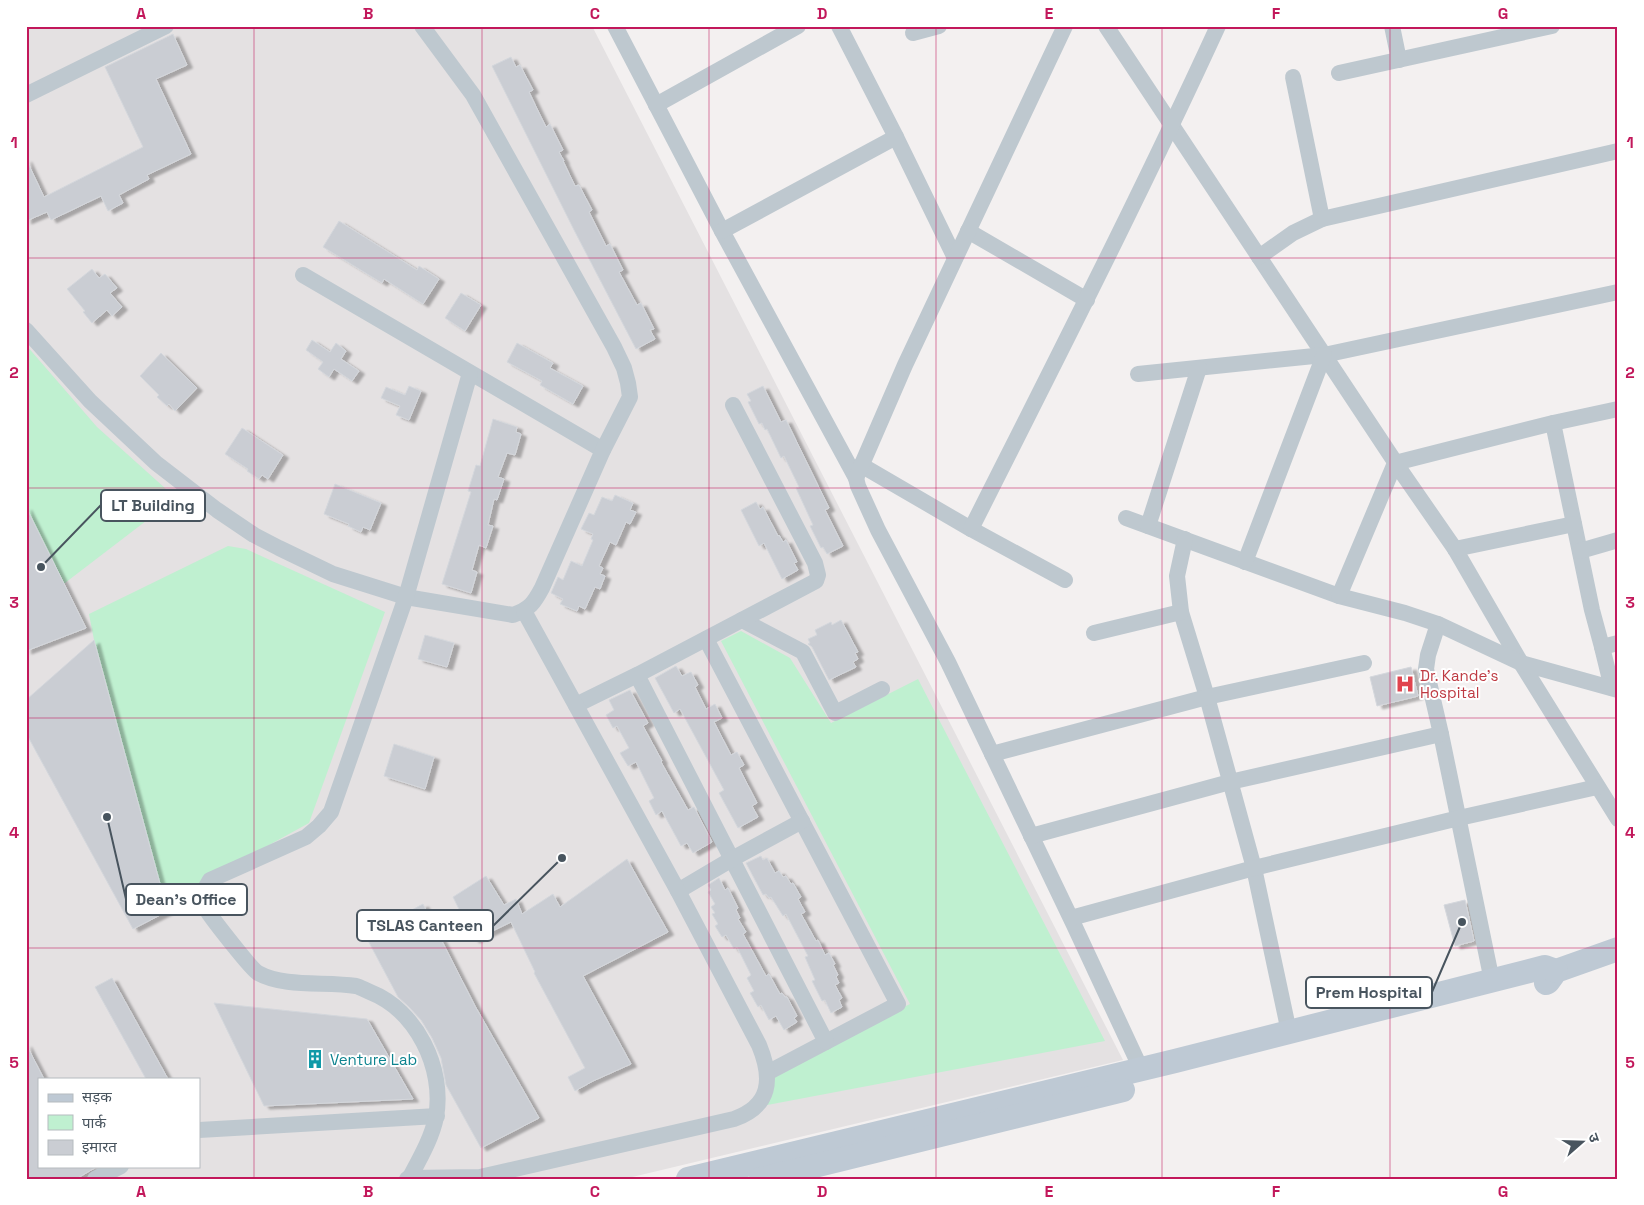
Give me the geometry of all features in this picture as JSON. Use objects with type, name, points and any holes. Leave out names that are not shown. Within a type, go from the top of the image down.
[{"type":"street","points":[[26,95],[166,26]]},
{"type":"street","points":[[26,330],[97,407],[156,463],[254,535],[334,574],[406,597],[513,615],[524,611],[536,601],[603,450],[630,398],[628,382],[624,368],[609,339],[473,95],[422,26]]},
{"type":"street","points":[[615,26],[722,231],[858,471],[1065,580]]},
{"type":"street","points":[[656,105],[798,26]]},
{"type":"street","points":[[838,26],[896,137],[955,258]]},
{"type":"street","points":[[913,33],[939,26]]},
{"type":"street","points":[[1065,26],[905,365],[858,471],[858,486],[878,530],[948,662],[1141,1069]]},
{"type":"street","points":[[1106,26],[1395,463],[1455,549],[1521,663],[1618,819]]},
{"type":"street","points":[[970,529],[1087,300],[1172,126],[1218,26]]},
{"type":"street","points":[[1392,26],[1399,60]]},
{"type":"street","points":[[1339,73],[1552,26]]},
{"type":"street","points":[[1293,77],[1322,219]]},
{"type":"street","points":[[722,231],[896,137]]},
{"type":"street","points":[[1259,257],[1293,233],[1322,219],[1618,151]]},
{"type":"street","points":[[968,232],[1087,300]]},
{"type":"street","points":[[303,275],[603,450]]},
{"type":"street","points":[[1138,374],[1324,355],[1618,292]]},
{"type":"street","points":[[1245,562],[1324,355]]},
{"type":"street","points":[[1148,526],[1199,368]]},
{"type":"street","points":[[470,373],[406,597],[331,812],[319,826],[306,836],[210,880],[202,894],[208,911],[256,972],[268,978],[294,982],[357,987],[390,1002],[402,1013],[415,1030],[435,1071],[438,1087],[436,1116],[430,1137],[408,1178],[480,1177],[734,1119],[745,1115],[757,1107],[765,1095],[767,1073],[765,1060],[759,1045],[678,891],[524,611]]},
{"type":"street","points":[[576,705],[638,675],[816,581],[818,575],[815,563],[733,405]]},
{"type":"street","points":[[1395,463],[1553,423],[1618,409]]},
{"type":"street","points":[[1126,518],[1339,596],[1438,624],[1521,663],[1615,689],[1610,645],[1592,610],[1553,423]]},
{"type":"street","points":[[1339,596],[1395,463]]},
{"type":"street","points":[[1455,549],[1574,524]]},
{"type":"street","points":[[1185,539],[1177,576],[1181,612],[1207,697],[1254,868],[1289,1032]]},
{"type":"street","points":[[1580,550],[1618,540]]},
{"type":"street","points":[[1094,633],[1181,612]]},
{"type":"street","points":[[742,620],[803,652],[835,713],[882,689]]},
{"type":"street","points":[[1438,624],[1428,655],[1426,669],[1442,734],[1492,981]]},
{"type":"street","points":[[706,639],[898,1004],[767,1073]]},
{"type":"street","points":[[992,754],[1207,697],[1364,663]]},
{"type":"street","points":[[638,675],[826,1042]]},
{"type":"street","points":[[1031,836],[1230,782],[1442,734]]},
{"type":"street","points":[[1071,918],[1254,868],[1459,818],[1597,787]]},
{"type":"street","points":[[678,891],[802,821]]},
{"type":"street","points":[[761,1179],[1033,1113],[1548,982],[1556,971],[1618,949]]},
{"type":"street","points":[[688,1179],[1141,1069],[1545,967],[1556,971]]},
{"type":"street","points":[[200,1130],[436,1116]]},
{"type":"street","points":[[95,1179],[117,1168]]},
{"type":"shaded area","points":[[26,26],[592,26],[1123,1060],[624,1179],[26,1179]]},
{"type":"green space","points":[[26,345],[97,427],[176,498],[61,586],[26,513]]},
{"type":"green space","points":[[228,546],[246,549],[385,612],[309,823],[165,902],[158,885],[94,640],[89,614]]},
{"type":"green space","points":[[741,631],[790,658],[831,723],[918,679],[1105,1041],[757,1107],[771,1071],[910,1004],[721,641]]},
{"type":"building","points":[[173,34],[187,65],[156,79],[191,154],[147,175],[149,179],[119,195],[123,203],[108,211],[101,196],[51,220],[47,212],[26,221],[26,159],[44,197],[143,147],[105,67]]},
{"type":"building","points":[[511,57],[516,67],[520,65],[533,90],[529,92],[546,127],[550,124],[563,150],[559,152],[575,186],[579,185],[592,210],[589,212],[606,246],[610,244],[623,270],[619,272],[637,305],[641,303],[654,329],[650,330],[655,339],[636,349],[492,66]]},
{"type":"building","points":[[339,221],[417,270],[419,266],[439,279],[423,304],[384,279],[382,283],[323,247]]},
{"type":"building","points":[[92,269],[99,278],[105,274],[117,288],[110,293],[122,307],[112,316],[107,310],[92,323],[67,289]]},
{"type":"building","points":[[461,293],[481,305],[465,331],[445,318]]},
{"type":"building","points":[[312,340],[330,352],[336,343],[346,351],[341,359],[359,371],[352,381],[334,369],[329,377],[318,369],[323,362],[306,350]]},
{"type":"building","points":[[517,343],[553,363],[550,368],[583,386],[573,404],[540,385],[542,381],[507,362]]},
{"type":"building","points":[[161,353],[197,388],[175,411],[169,404],[167,406],[157,397],[159,395],[140,376]]},
{"type":"building","points":[[409,386],[421,391],[409,420],[396,415],[400,406],[381,398],[386,387],[405,395]]},
{"type":"building","points":[[763,386],[781,422],[786,420],[829,508],[825,510],[843,546],[827,554],[823,547],[821,548],[810,526],[813,525],[796,488],[799,487],[784,456],[781,458],[767,429],[765,430],[762,423],[759,424],[748,402],[751,401],[747,394]]},
{"type":"building","points":[[493,419],[517,427],[516,432],[521,434],[515,455],[507,453],[498,477],[504,479],[497,500],[494,499],[488,525],[493,526],[486,548],[479,545],[472,570],[477,572],[471,593],[442,584],[471,492],[468,491],[476,465],[480,466]]},
{"type":"building","points":[[242,428],[283,455],[268,479],[262,475],[259,479],[247,471],[248,469],[225,454]]},
{"type":"building","points":[[335,484],[381,503],[370,530],[363,527],[361,532],[348,526],[349,524],[324,514]]},
{"type":"building","points":[[615,495],[633,503],[630,510],[636,512],[630,524],[626,522],[616,545],[610,542],[599,566],[603,568],[600,574],[605,576],[600,589],[595,587],[585,609],[579,606],[577,611],[560,604],[563,599],[551,593],[558,577],[563,580],[571,561],[582,566],[593,540],[591,539],[593,534],[581,529],[589,513],[594,515],[602,497],[612,501]]},
{"type":"building","points":[[756,502],[760,509],[763,507],[778,536],[783,542],[786,540],[797,562],[794,563],[798,570],[782,579],[764,543],[759,546],[741,510]]},
{"type":"building","points":[[26,507],[86,628],[26,651]]},
{"type":"building","points":[[841,620],[858,652],[855,653],[858,659],[853,662],[856,667],[829,680],[812,647],[808,644],[810,643],[808,639],[817,635],[815,630],[831,622],[832,625]]},
{"type":"building","points":[[425,635],[454,643],[447,667],[418,659]]},
{"type":"building","points":[[94,640],[165,902],[170,910],[133,929],[26,733],[26,700]]},
{"type":"building","points":[[676,666],[682,676],[691,672],[698,685],[695,687],[706,709],[715,704],[722,718],[714,722],[731,755],[737,752],[744,765],[739,768],[757,803],[752,806],[758,817],[738,828],[719,793],[724,790],[680,709],[674,713],[655,678]]},
{"type":"building","points":[[1411,667],[1418,696],[1377,706],[1370,677]]},
{"type":"building","points":[[630,690],[648,723],[643,726],[661,762],[688,810],[694,807],[712,842],[693,853],[687,843],[681,846],[662,811],[656,815],[649,801],[654,798],[636,762],[628,766],[620,753],[629,748],[617,726],[613,728],[606,715],[614,710],[609,700]]},
{"type":"building","points":[[394,744],[434,757],[425,789],[384,776]]},
{"type":"building","points":[[761,856],[763,860],[767,858],[775,873],[779,871],[783,877],[786,876],[791,884],[793,883],[801,897],[798,899],[805,912],[801,914],[816,941],[818,940],[825,955],[829,953],[835,964],[833,965],[838,975],[836,977],[839,983],[835,985],[842,998],[839,1000],[842,1007],[831,1013],[825,1000],[822,1001],[812,981],[815,980],[805,957],[808,956],[786,914],[783,916],[771,897],[769,898],[766,894],[763,895],[746,863]]},
{"type":"building","points":[[627,859],[668,932],[583,976],[631,1064],[575,1091],[568,1077],[585,1068],[534,973],[511,922],[474,940],[453,897],[486,876],[504,905],[516,899],[522,914],[553,894],[560,907]]},
{"type":"building","points":[[719,878],[725,890],[728,888],[738,908],[736,910],[740,918],[738,919],[746,932],[743,934],[766,976],[769,974],[780,994],[782,993],[787,997],[797,1016],[794,1018],[797,1022],[784,1030],[776,1016],[769,1020],[761,1005],[758,1007],[750,993],[754,991],[747,978],[751,975],[737,947],[734,949],[726,935],[722,937],[715,926],[718,924],[712,914],[715,913],[711,907],[715,904],[708,892],[711,890],[708,885]]},
{"type":"building","points":[[1465,900],[1474,941],[1455,946],[1444,905]]},
{"type":"building","points":[[423,904],[475,1006],[539,1118],[481,1148],[446,1085],[441,1058],[432,1038],[421,1020],[398,997],[365,935]]},
{"type":"building","points":[[112,978],[167,1078],[145,1078],[95,987]]},
{"type":"building","name":"Venture Lab","points":[[214,1003],[367,1019],[413,1099],[264,1106]]},
{"type":"building","points":[[26,1044],[43,1078],[38,1078],[38,1168],[95,1168],[76,1179],[26,1179]]},
{"type":"place","name":"LT Building","points":[[41,567]]},
{"type":"place","name":"Dr. Kande's Hospital","points":[[1405,684]]},
{"type":"place","name":"Dean's Office","points":[[107,817]]},
{"type":"place","name":"TSLAS Canteen","points":[[562,858]]},
{"type":"place","name":"Prem Hospital","points":[[1462,922]]},
{"type":"place","name":"Venture Lab","points":[[315,1059]]}]
